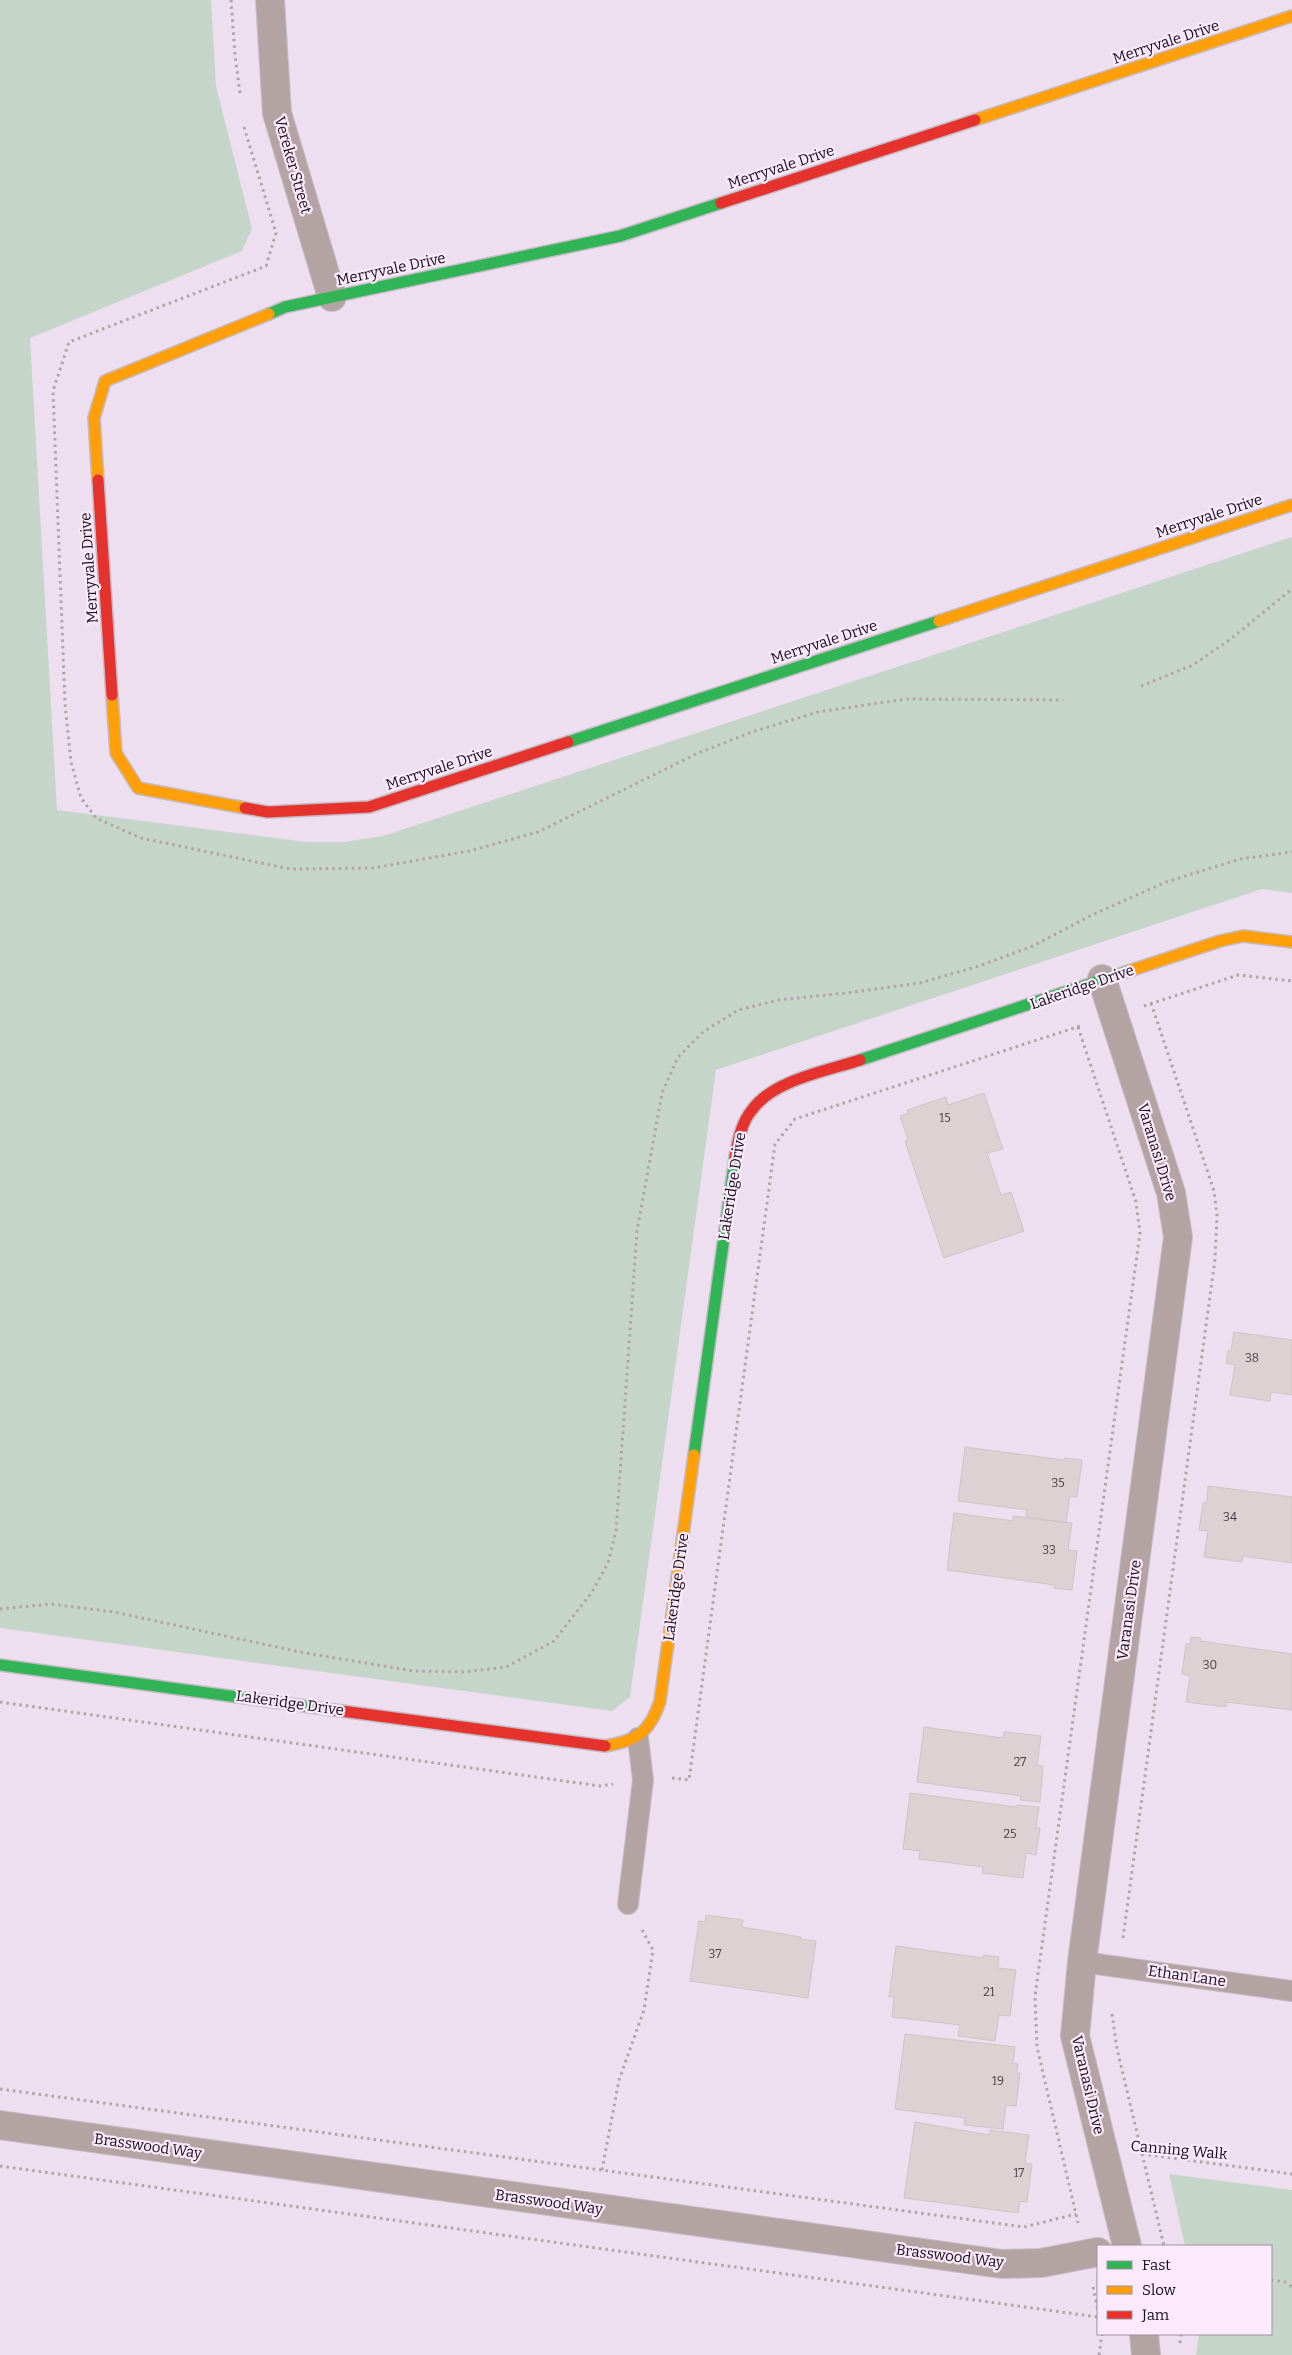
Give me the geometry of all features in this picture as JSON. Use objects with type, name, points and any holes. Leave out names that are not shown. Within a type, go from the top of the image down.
[{"type":"street","name":"Vereker Street","points":[[270,0],[277,113],[332,297]]},
{"type":"street","name":"Merryvale Drive","points":[[1292,16],[620,236],[285,307],[105,381],[94,418],[116,753],[138,788],[268,812],[368,807],[1292,505]]},
{"type":"street","name":"Lakeridge Drive","points":[[0,1665],[603,1746],[623,1744],[638,1738],[648,1726],[659,1706],[663,1687],[733,1167],[742,1125],[753,1108],[769,1093],[784,1085],[1220,940],[1243,936],[1292,942]]},
{"type":"street","name":"Varanasi Drive","points":[[1102,980],[1171,1193],[1178,1238],[1082,1962],[1075,2036],[1126,2245]]},
{"type":"street","name":"Brasswood Way","points":[[0,2125],[1002,2264],[1040,2263],[1097,2252]]},
{"type":"street","points":[[1144,2335],[1146,2355]]},
{"type":"lane","points":[[628,1904],[643,1780],[638,1738]]},
{"type":"lane","name":"Ethan Lane","points":[[1082,1962],[1292,1991]]},
{"type":"path","points":[[231,0],[235,55],[241,97]]},
{"type":"path","points":[[244,126],[276,233],[266,266],[69,342],[53,391],[64,704],[71,762],[82,798],[96,818],[140,838],[290,869],[373,868],[469,851],[538,832],[698,753],[755,731],[818,712],[906,699],[1063,700]]},
{"type":"path","points":[[1141,686],[1193,665],[1232,638],[1292,589]]},
{"type":"path","points":[[0,1609],[51,1604],[114,1612],[300,1652],[413,1671],[464,1672],[506,1667],[554,1642],[592,1592],[608,1563],[616,1531],[637,1231],[662,1093],[678,1057],[703,1032],[738,1010],[778,1000],[846,994],[928,981],[978,966],[1033,946],[1092,915],[1166,882],[1240,859],[1292,852]]},
{"type":"path","points":[[1151,1003],[1214,1191],[1217,1216],[1214,1269],[1112,2016],[1164,2245]]},
{"type":"path","points":[[597,2209],[602,2170],[619,2080],[644,2010],[653,1950],[628,1904]]},
{"type":"path","points":[[0,2089],[1024,2227],[1076,2214]]},
{"type":"path","name":"Canning Walk","points":[[1064,2163],[1143,2154],[1292,2174]]},
{"type":"path","points":[[0,2166],[1097,2317]]},
{"type":"path","points":[[1272,2280],[1285,2282],[1292,2287]]},
{"type":"path","points":[[1099,2355],[1102,2335]]},
{"type":"green space","points":[[0,0],[211,0],[216,86],[252,229],[242,251],[30,338],[57,810],[307,842],[344,842],[383,836],[1292,537],[1292,893],[1262,889],[716,1070],[630,1697],[612,1711],[0,1628]]},
{"type":"green space","points":[[1169,2174],[1292,2190],[1292,2355],[1196,2355],[1199,2335],[1272,2335],[1272,2245],[1185,2245]]},
{"type":"building","points":[[984,1093],[1003,1149],[987,1153],[1001,1195],[1011,1192],[1024,1231],[944,1258],[905,1141],[908,1140],[900,1116],[908,1113],[907,1110],[946,1097],[948,1105]]},
{"type":"building","points":[[1234,1332],[1292,1340],[1292,1395],[1271,1392],[1270,1401],[1230,1395],[1235,1365],[1226,1363],[1228,1351],[1231,1351]]},
{"type":"building","points":[[965,1447],[1064,1460],[1065,1458],[1082,1460],[1077,1497],[1070,1496],[1066,1523],[1026,1517],[1027,1510],[958,1501]]},
{"type":"building","points":[[1208,1486],[1292,1497],[1292,1563],[1243,1556],[1242,1562],[1204,1557],[1208,1531],[1199,1530],[1203,1503],[1207,1503]]},
{"type":"building","points":[[954,1513],[1013,1521],[1013,1516],[1072,1523],[1068,1550],[1077,1551],[1072,1590],[1054,1588],[1055,1585],[947,1570]]},
{"type":"building","points":[[1191,1637],[1201,1638],[1200,1641],[1292,1654],[1292,1710],[1226,1702],[1226,1707],[1186,1702],[1190,1676],[1182,1674],[1186,1644],[1190,1644]]},
{"type":"building","points":[[924,1727],[1003,1738],[1004,1732],[1041,1736],[1037,1765],[1043,1766],[1040,1802],[1020,1800],[1021,1796],[917,1782]]},
{"type":"building","points":[[910,1793],[1017,1807],[1017,1805],[1039,1807],[1036,1828],[1040,1828],[1036,1855],[1026,1853],[1023,1878],[982,1873],[983,1867],[919,1859],[920,1851],[903,1849]]},
{"type":"building","points":[[706,1915],[743,1920],[742,1927],[816,1941],[808,1998],[690,1981],[699,1921],[705,1922]]},
{"type":"building","points":[[896,1946],[983,1958],[983,1955],[999,1957],[998,1968],[1016,1970],[1010,2016],[999,2015],[995,2041],[958,2036],[960,2025],[892,2017],[894,1997],[889,1997]]},
{"type":"building","points":[[905,2034],[1015,2047],[1013,2063],[1018,2064],[1017,2073],[1020,2073],[1016,2106],[1006,2105],[1003,2129],[964,2125],[965,2118],[895,2109]]},
{"type":"building","points":[[915,2122],[989,2135],[990,2130],[1029,2135],[1025,2163],[1032,2164],[1027,2202],[1020,2201],[1018,2213],[904,2198]]},
{"type":"traffic: fast","points":[[269,314],[285,307],[620,236],[721,203]]},
{"type":"traffic: fast","points":[[568,742],[939,621]]},
{"type":"traffic: fast","points":[[860,1060],[1129,971]]},
{"type":"traffic: fast","points":[[694,1455],[735,1157]]},
{"type":"traffic: fast","points":[[0,1665],[334,1710]]},
{"type":"traffic: slow","points":[[975,120],[1292,16]]},
{"type":"traffic: slow","points":[[98,480],[94,418],[105,381],[269,314]]},
{"type":"traffic: slow","points":[[939,621],[1292,505]]},
{"type":"traffic: slow","points":[[112,695],[116,753],[138,788],[245,808]]},
{"type":"traffic: slow","points":[[1129,971],[1220,941],[1243,936],[1292,942]]},
{"type":"traffic: slow","points":[[605,1746],[626,1741],[641,1733],[652,1720],[660,1701],[694,1455]]},
{"type":"traffic: jam","points":[[721,203],[975,120]]},
{"type":"traffic: jam","points":[[98,480],[112,695]]},
{"type":"traffic: jam","points":[[245,808],[268,812],[369,807],[568,742]]},
{"type":"traffic: jam","points":[[735,1157],[740,1132],[745,1121],[761,1100],[787,1084],[860,1060]]},
{"type":"traffic: jam","points":[[334,1710],[605,1746]]}]
